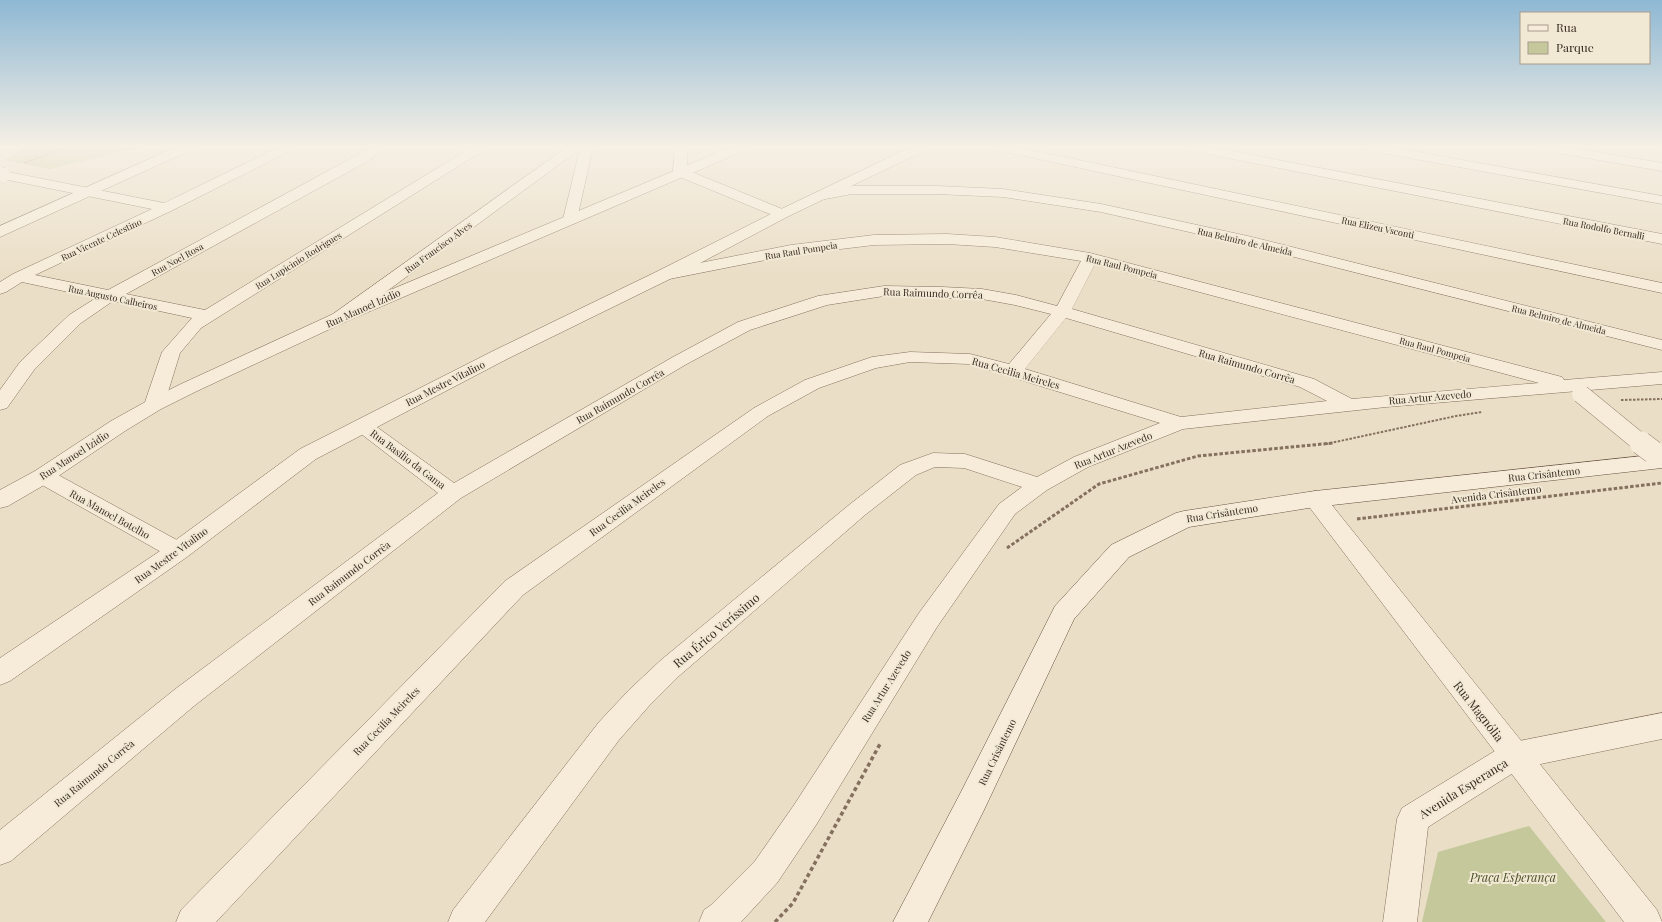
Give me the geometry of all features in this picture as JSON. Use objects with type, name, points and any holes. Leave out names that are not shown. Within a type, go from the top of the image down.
[{"type":"street","points":[[79,190],[166,208]]},
{"type":"street","points":[[0,232],[93,190]]},
{"type":"street","name":"Rua Vicente Celestino","points":[[0,289],[19,278],[202,190]]},
{"type":"street","name":"Rua Noel Rosa","points":[[0,404],[27,366],[75,320],[110,296],[304,190]]},
{"type":"street","name":"Rua Lupicinio Rodrigues","points":[[154,405],[171,352],[195,324],[410,190]]},
{"type":"street","name":"Rua Francisco Alves","points":[[339,318],[516,190]]},
{"type":"street","points":[[570,219],[577,190]]},
{"type":"street","name":"Rua Manoel Izidio","points":[[0,500],[43,476],[118,426],[154,405],[188,388],[339,318],[638,190]]},
{"type":"street","points":[[724,190],[782,214]]},
{"type":"street","name":"Rua Mestre Vitalino","points":[[0,673],[178,551],[308,454],[500,355],[664,275],[782,214],[832,190]]},
{"type":"street","name":"Rua Belmiro de Almeida","points":[[820,196],[852,190]]},
{"type":"street","name":"Rua Belmiro de Almeida","points":[[938,190],[1003,193],[1101,208],[1252,242],[1662,345]]},
{"type":"street","name":"Rua Elizeu Vsconti","points":[[1203,190],[1662,288]]},
{"type":"street","name":"Rua Rodolfo Bernalli","points":[[1412,190],[1662,239]]},
{"type":"street","name":"Rua Raul Pompeia","points":[[664,275],[791,250],[874,240],[947,239],[995,242],[1090,258],[1575,389]]},
{"type":"street","points":[[1013,371],[1062,312],[1090,258]]},
{"type":"street","name":"Rua Augusto Calheiros","points":[[19,278],[207,316]]},
{"type":"street","name":"Rua Raimundo Corrêa","points":[[0,850],[184,698],[453,493],[678,361],[744,326],[824,300],[884,291],[982,294],[1016,300],[1062,312],[1307,384],[1349,405]]},
{"type":"street","name":"Rua Cecilia Meireles","points":[[193,922],[514,588],[761,412],[812,384],[872,363],[910,358],[970,359],[1180,423]]},
{"type":"street","name":"Rua Artur Azevedo","points":[[716,922],[723,917],[766,872],[805,815],[928,620],[1007,509],[1039,485],[1081,462],[1180,423],[1349,405],[1575,389],[1662,378]]},
{"type":"street","points":[[1575,389],[1659,458]]},
{"type":"street","name":"Rua Basilio da Gama","points":[[363,426],[453,493]]},
{"type":"street","name":"Rua Crisântemo","points":[[910,922],[973,800],[1064,613],[1120,551],[1184,519],[1315,499],[1659,458]]},
{"type":"street","name":"Rua Érico Veríssimo","points":[[465,922],[609,731],[639,698],[670,668],[851,515],[908,470],[933,460],[964,460],[1039,485]]},
{"type":"street","name":"Rua Manoel Botelho","points":[[43,476],[178,551]]},
{"type":"street","name":"Rua Magnólia","points":[[1315,499],[1645,922]]},
{"type":"street","name":"Avenida Esperança","points":[[1400,922],[1413,818],[1514,756],[1662,726]]},
{"type":"path","name":"Avenida Crisântemo","points":[[1333,522],[1662,483]]},
{"type":"green space","name":"Praça Esperança","points":[[1529,826],[1606,922],[1422,922],[1438,852]]}]
